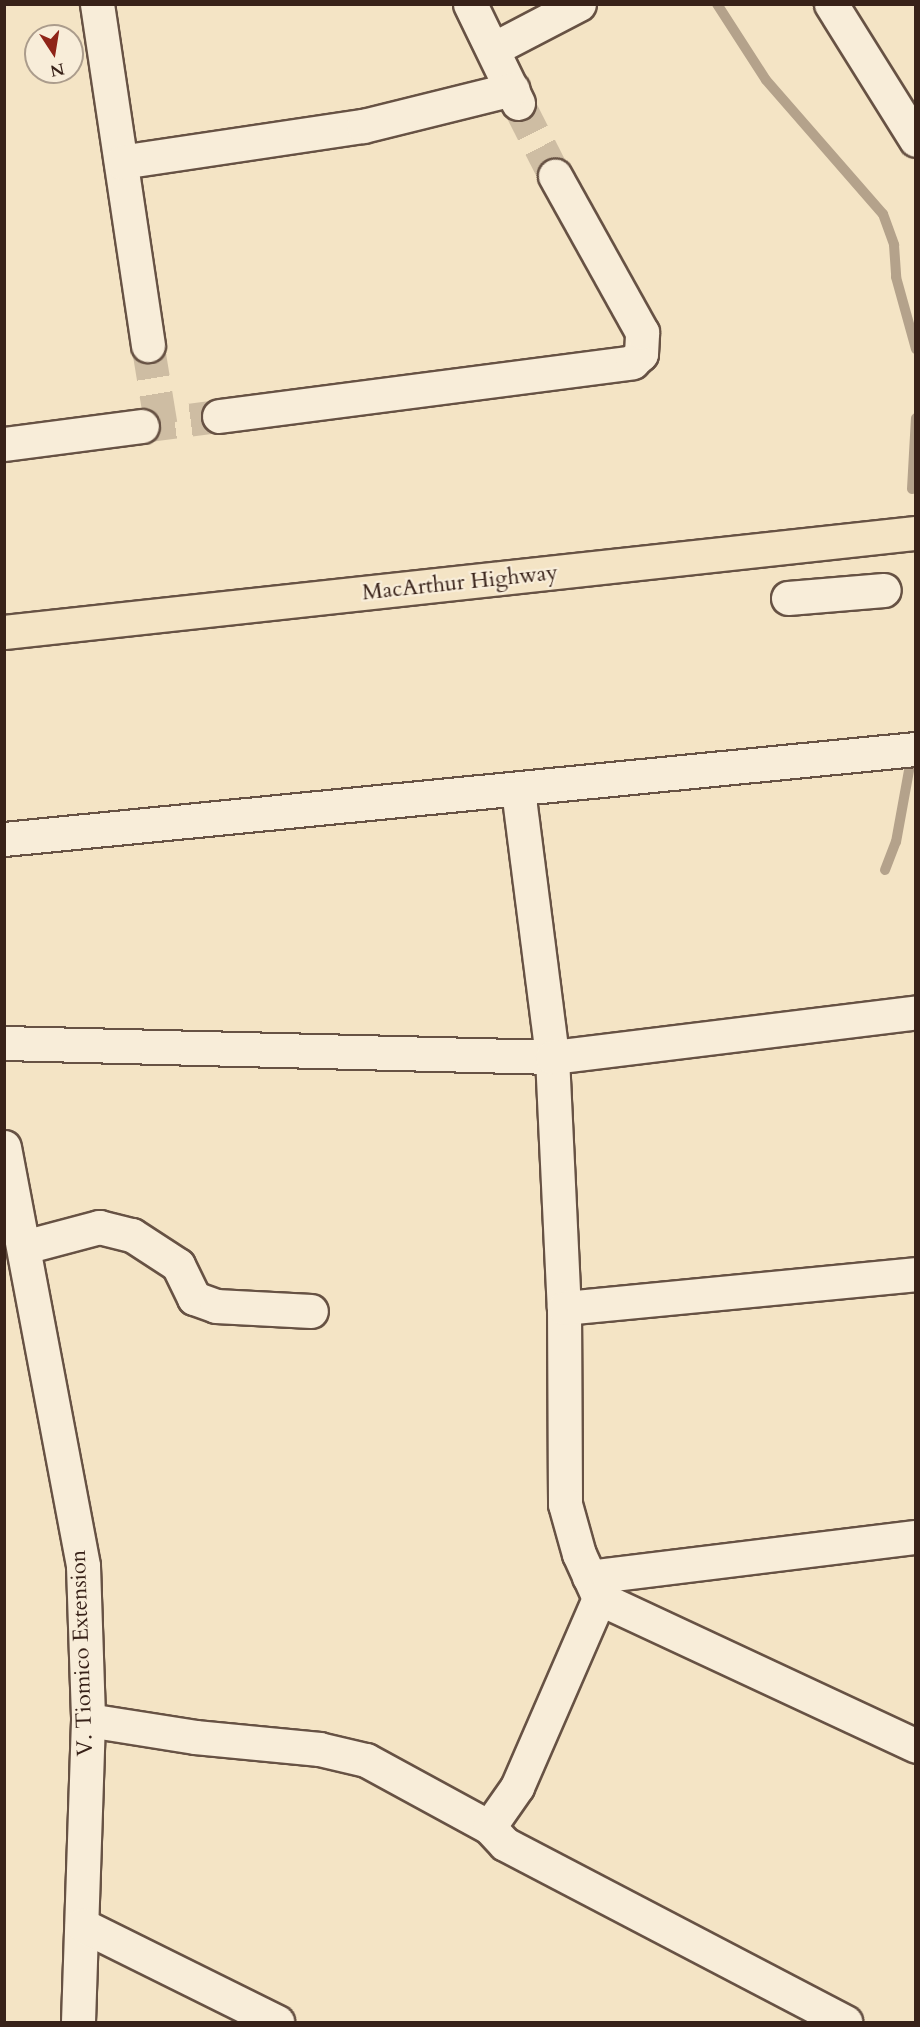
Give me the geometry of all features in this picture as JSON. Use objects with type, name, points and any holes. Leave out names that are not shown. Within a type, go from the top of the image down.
[{"type":"highway","name":"MacArthur Highway","points":[[4,632],[915,533]]},
{"type":"street","points":[[97,4],[148,345]]},
{"type":"street","points":[[121,162],[363,126],[515,96],[470,4]]},
{"type":"street","points":[[493,49],[579,4]]},
{"type":"street","points":[[831,4],[915,140]]},
{"type":"street","points":[[219,416],[632,362],[641,354],[642,332],[555,176]]},
{"type":"street","points":[[4,444],[142,426]]},
{"type":"street","points":[[788,598],[884,590]]},
{"type":"street","points":[[4,839],[518,790],[901,750]]},
{"type":"street","points":[[489,1827],[517,1788],[594,1587],[565,1504],[564,1308],[552,1057],[518,790]]},
{"type":"street","points":[[4,1043],[552,1057],[915,1012]]},
{"type":"street","name":"V. Tiomico Extension","points":[[4,1147],[83,1566],[88,1719],[78,2022]]},
{"type":"street","points":[[24,1247],[99,1227],[132,1235],[178,1265],[194,1298],[216,1306],[311,1311]]},
{"type":"street","points":[[564,1308],[915,1274]]},
{"type":"street","points":[[594,1587],[915,1537]]},
{"type":"street","points":[[594,1587],[915,1746]]},
{"type":"street","points":[[88,1719],[195,1737],[320,1749],[366,1760],[489,1827],[514,1849],[845,2022]]},
{"type":"street","points":[[82,1925],[277,2022]]},
{"type":"waterway","points":[[717,4],[766,80],[883,214],[894,245],[896,277],[916,349]]},
{"type":"waterway","points":[[912,489],[916,418]]},
{"type":"waterway","points":[[885,870],[896,842],[912,754]]},
{"type":"tunnel","points":[[518,103],[555,176]]},
{"type":"tunnel","points":[[148,345],[161,424]]},
{"type":"tunnel","points":[[142,426],[219,416]]}]
